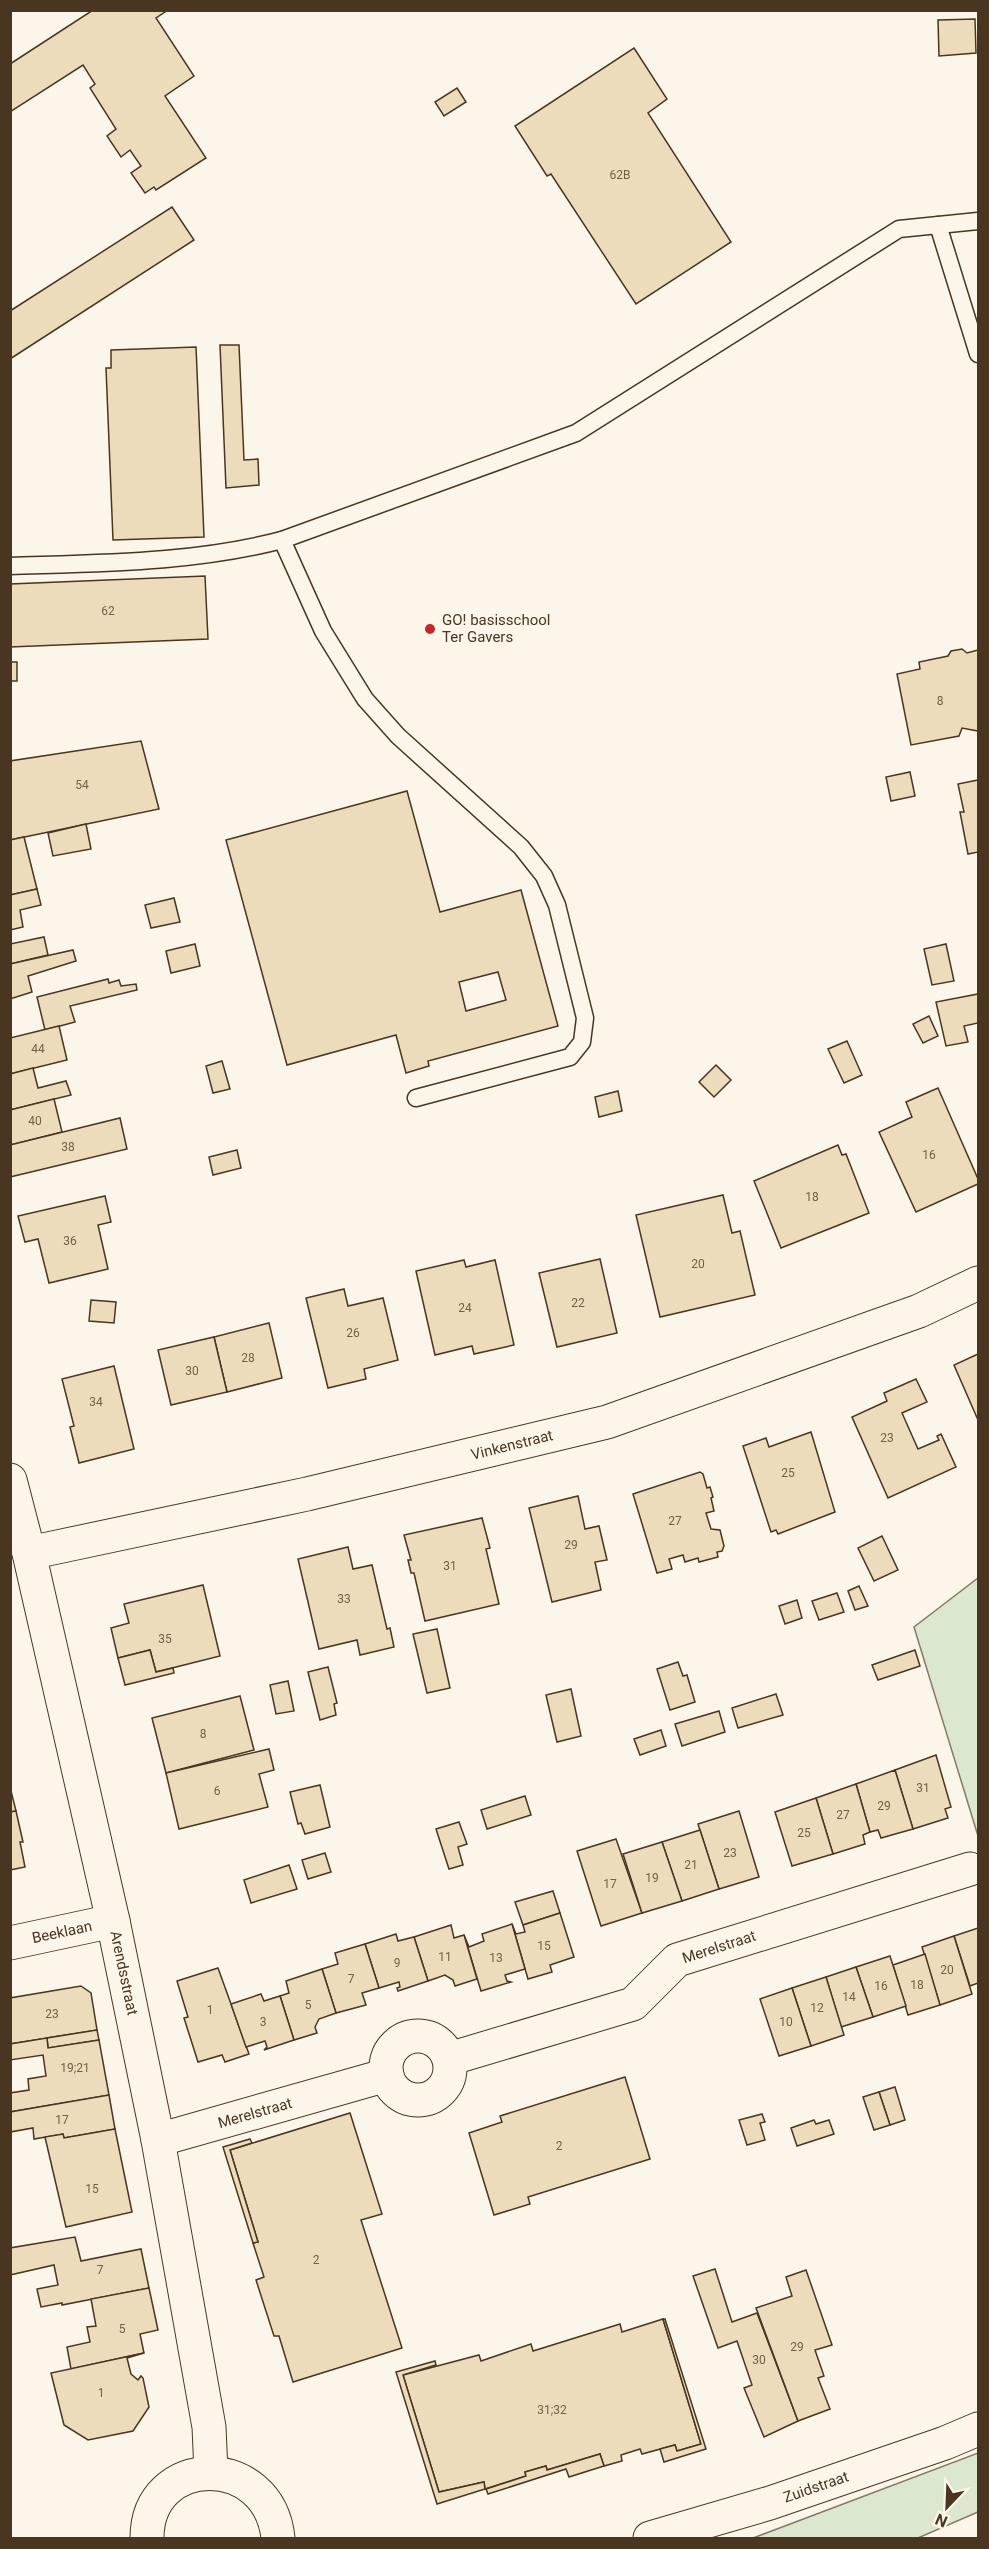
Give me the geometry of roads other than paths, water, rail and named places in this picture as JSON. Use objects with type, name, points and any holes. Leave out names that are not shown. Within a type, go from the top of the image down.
[{"type":"street","name":"Vinkenstraat","points":[[29,1553],[308,1494],[607,1422],[918,1311],[978,1282]]},
{"type":"street","name":"Arendsstraat","points":[[10,1480],[29,1553],[113,1921],[158,2140],[209,2427],[211,2472]]},
{"type":"street","name":"Merelstraat","points":[[449,2059],[633,2004],[677,1960],[970,1869]]},
{"type":"street","name":"Beeklaan","points":[[10,1943],[113,1921]]},
{"type":"street","points":[[414,2036],[430,2038],[443,2049],[449,2059],[448,2080],[442,2089],[428,2098],[416,2100],[402,2095],[392,2086],[387,2075],[386,2066],[392,2049],[406,2038],[414,2036]]},
{"type":"street","name":"Merelstraat","points":[[158,2140],[387,2075]]},
{"type":"street","name":"Zuidstraat","points":[[650,2538],[781,2499],[945,2443],[978,2429]]},
{"type":"street","points":[[147,2538],[147,2523],[156,2503],[170,2487],[189,2476],[211,2472],[232,2475],[250,2484],[265,2499],[275,2517],[278,2538]]},
{"type":"lane","points":[[10,566],[128,562],[241,551],[282,540],[576,433],[899,229],[978,221]]},
{"type":"lane","points":[[939,225],[978,354]]},
{"type":"lane","points":[[282,540],[323,631],[365,699],[398,736],[521,847],[544,876],[557,905],[585,1018],[582,1042],[570,1057],[416,1098]]},
{"type":"place","name":"GO! basisschool Ter Gavers","points":[[430,629]]}]
